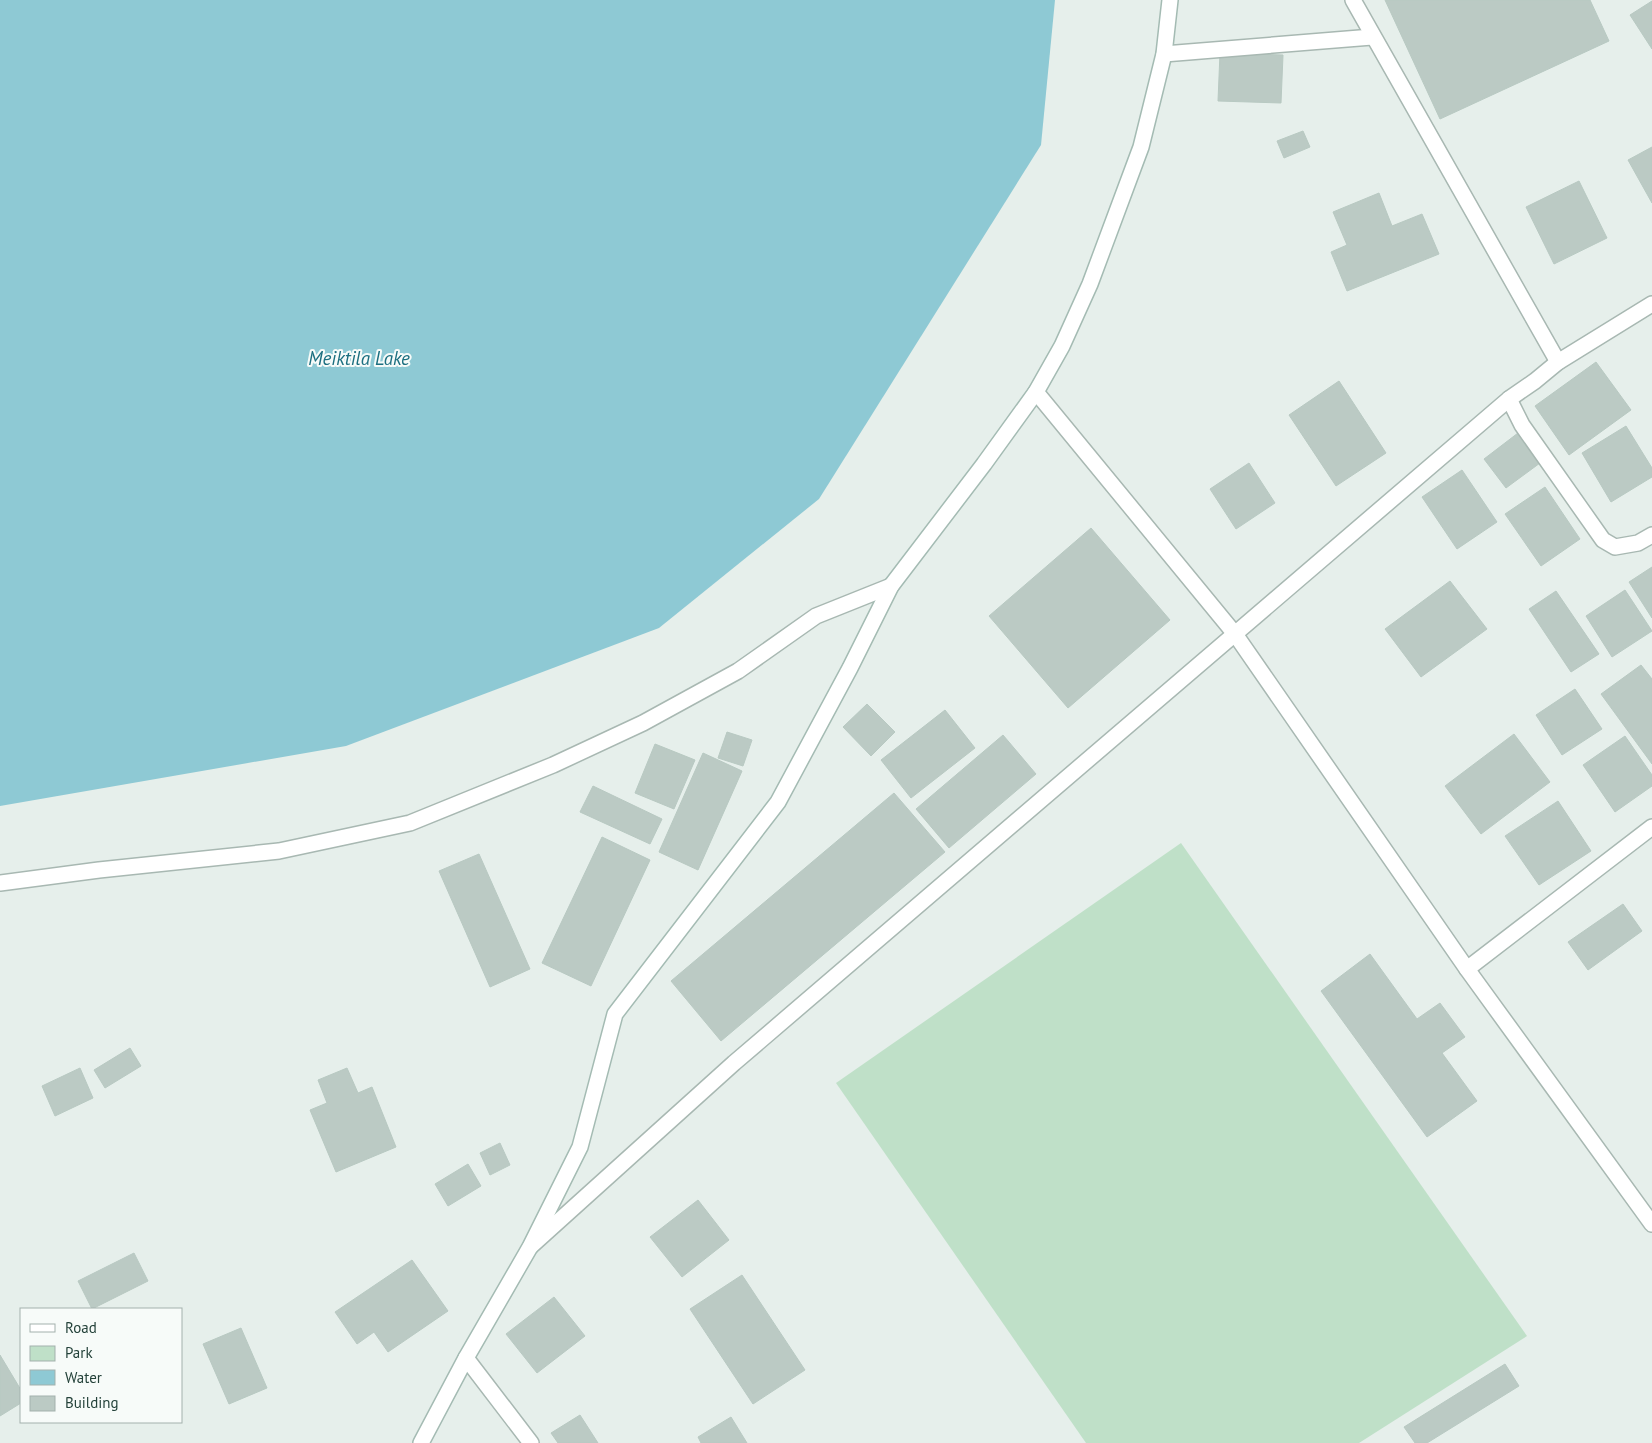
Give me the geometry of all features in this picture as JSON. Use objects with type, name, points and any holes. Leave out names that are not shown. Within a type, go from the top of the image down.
[{"type":"street","points":[[421,1443],[466,1358],[530,1247],[580,1147],[615,1014],[778,802],[892,586],[1036,392],[1062,346],[1090,284],[1141,147],[1164,54],[1170,0]]},
{"type":"street","points":[[1353,0],[1558,362]]},
{"type":"street","points":[[1164,54],[1372,36]]},
{"type":"street","points":[[530,1247],[734,1063],[1509,399],[1536,381],[1558,362],[1652,304]]},
{"type":"street","points":[[1036,392],[1235,634],[1467,969],[1652,1224]]},
{"type":"street","points":[[1509,399],[1522,425],[1603,540],[1615,547],[1638,543],[1652,535]]},
{"type":"street","points":[[0,883],[99,870],[278,851],[410,823],[553,766],[643,723],[738,671],[816,616],[892,586]]},
{"type":"street","points":[[1467,969],[1652,827]]},
{"type":"street","points":[[466,1358],[531,1443]]},
{"type":"green space","points":[[1181,843],[1527,1336],[1359,1443],[1086,1443],[836,1083]]},
{"type":"water","name":"Meiktila Lake","points":[[0,0],[1055,0],[1041,145],[819,499],[659,628],[346,746],[0,806]]},
{"type":"building","points":[[1385,0],[1590,0],[1609,41],[1440,119]]},
{"type":"building","points":[[1652,1],[1652,49],[1630,15]]},
{"type":"building","points":[[1220,53],[1283,55],[1281,103],[1218,101]]},
{"type":"building","points":[[1303,131],[1310,147],[1284,158],[1277,141]]},
{"type":"building","points":[[1652,147],[1652,203],[1628,160]]},
{"type":"building","points":[[1579,181],[1607,238],[1554,264],[1526,207]]},
{"type":"building","points":[[1379,193],[1392,226],[1422,214],[1439,254],[1347,291],[1331,252],[1347,245],[1333,212]]},
{"type":"building","points":[[1596,362],[1631,410],[1569,455],[1535,406]]},
{"type":"building","points":[[1339,381],[1386,453],[1336,486],[1289,415]]},
{"type":"building","points":[[1626,426],[1652,468],[1652,477],[1611,502],[1582,453]]},
{"type":"building","points":[[1518,433],[1540,463],[1506,488],[1484,459]]},
{"type":"building","points":[[1249,463],[1275,503],[1236,529],[1210,489]]},
{"type":"building","points":[[1462,470],[1497,522],[1457,549],[1422,497]]},
{"type":"building","points":[[1545,487],[1580,539],[1541,566],[1505,514]]},
{"type":"building","points":[[1091,528],[1170,620],[1068,708],[989,616]]},
{"type":"building","points":[[1652,567],[1652,618],[1629,582]]},
{"type":"building","points":[[1450,581],[1487,629],[1421,677],[1385,629]]},
{"type":"building","points":[[1625,590],[1652,631],[1612,657],[1586,616]]},
{"type":"building","points":[[1556,591],[1599,654],[1571,672],[1529,609]]},
{"type":"building","points":[[1641,665],[1652,679],[1652,764],[1601,694]]},
{"type":"building","points":[[1575,689],[1602,729],[1562,755],[1536,715]]},
{"type":"building","points":[[867,704],[895,732],[871,756],[843,727]]},
{"type":"building","points":[[945,710],[975,748],[911,798],[881,760]]},
{"type":"building","points":[[727,732],[752,740],[743,766],[718,758]]},
{"type":"building","points":[[1514,734],[1550,782],[1481,834],[1445,786]]},
{"type":"building","points":[[1003,735],[1036,774],[949,848],[916,809]]},
{"type":"building","points":[[1625,736],[1652,775],[1652,786],[1615,812],[1583,765]]},
{"type":"building","points":[[655,744],[695,760],[674,809],[635,793]]},
{"type":"building","points":[[703,753],[742,771],[698,870],[659,852]]},
{"type":"building","points":[[593,786],[662,819],[650,844],[580,812]]},
{"type":"building","points":[[894,793],[945,852],[721,1041],[671,981]]},
{"type":"building","points":[[1558,801],[1591,851],[1539,885],[1505,836]]},
{"type":"building","points":[[602,837],[650,860],[591,986],[542,963]]},
{"type":"building","points":[[479,854],[530,969],[490,987],[439,871]]},
{"type":"building","points":[[1623,904],[1642,931],[1588,970],[1568,942]]},
{"type":"building","points":[[1370,954],[1417,1019],[1440,1003],[1465,1037],[1442,1053],[1477,1101],[1427,1137],[1321,991]]},
{"type":"building","points":[[130,1048],[141,1066],[105,1088],[94,1070]]},
{"type":"building","points":[[80,1068],[93,1098],[55,1116],[42,1086]]},
{"type":"building","points":[[347,1068],[358,1093],[372,1087],[396,1147],[336,1172],[310,1110],[327,1103],[318,1080]]},
{"type":"building","points":[[500,1143],[510,1165],[490,1175],[480,1153]]},
{"type":"building","points":[[468,1164],[481,1186],[448,1206],[435,1184]]},
{"type":"building","points":[[698,1200],[729,1240],[682,1277],[650,1237]]},
{"type":"building","points":[[134,1253],[148,1281],[92,1308],[78,1281]]},
{"type":"building","points":[[412,1260],[448,1311],[388,1352],[374,1332],[357,1344],[335,1312]]},
{"type":"building","points":[[742,1275],[805,1370],[753,1404],[690,1309]]},
{"type":"building","points":[[554,1297],[585,1336],[537,1373],[506,1334]]},
{"type":"building","points":[[241,1328],[267,1388],[229,1404],[203,1344]]},
{"type":"building","points":[[0,1355],[20,1388],[20,1404],[0,1416]]},
{"type":"building","points":[[1505,1364],[1519,1386],[1427,1443],[1415,1443],[1404,1427]]},
{"type":"building","points":[[580,1415],[598,1443],[558,1443],[551,1433]]},
{"type":"building","points":[[731,1417],[747,1443],[701,1443],[698,1437]]}]
